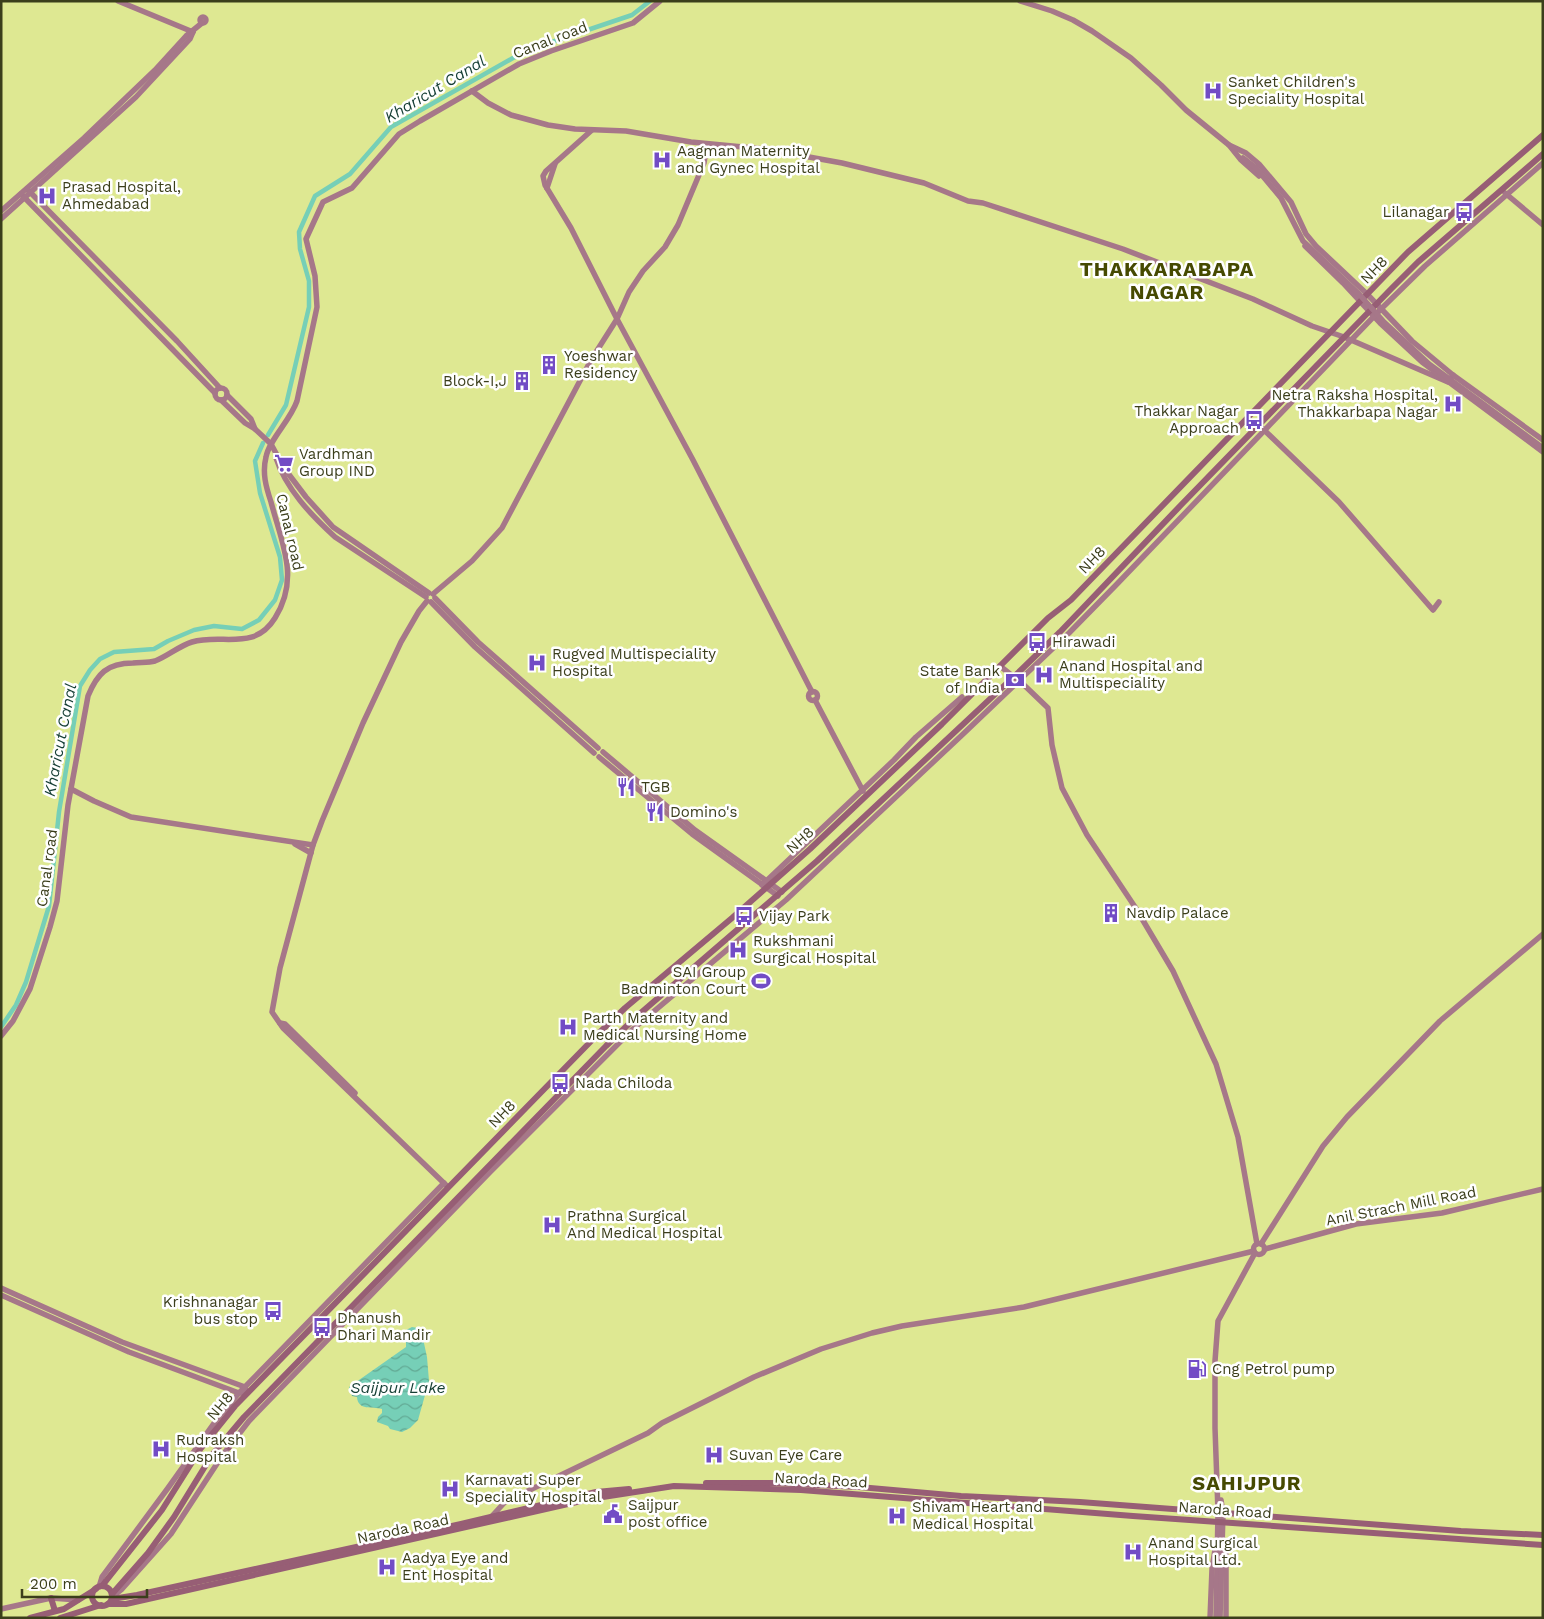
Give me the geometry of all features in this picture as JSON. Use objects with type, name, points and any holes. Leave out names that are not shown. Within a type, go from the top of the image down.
[{"type":"main road","name":"NH8","points":[[61,1615],[78,1600],[99,1587],[162,1510],[201,1448],[246,1390],[614,1014],[766,884],[942,724],[1048,618],[1071,600],[1408,252],[1543,135]]},
{"type":"main road","name":"NH8","points":[[109,1600],[174,1517],[212,1454],[244,1417],[606,1046],[636,1017],[780,894],[1016,679],[1180,505],[1262,428],[1418,262],[1504,192],[1543,154]]},
{"type":"main road","points":[[223,1442],[229,1447]]},
{"type":"main road","name":"Naroda Road","points":[[212,1581],[596,1492],[673,1485],[772,1483],[859,1487],[961,1496],[1080,1502],[1543,1535]]},
{"type":"main road","name":"Naroda Road","points":[[61,1615],[109,1600],[212,1581],[462,1529],[590,1499],[673,1485],[801,1490],[1543,1545]]},
{"type":"main road","points":[[99,1587],[109,1589],[109,1600],[96,1602],[93,1597],[99,1587]]},
{"type":"main road","points":[[30,1618],[61,1615],[51,1598]]},
{"type":"street","points":[[118,1],[193,32]]},
{"type":"street","name":"Canal road","points":[[1,1036],[14,1020],[30,989],[57,901],[68,805],[88,696],[93,684],[106,669],[114,665],[156,661],[185,644],[201,640],[241,640],[256,637],[266,630],[275,618],[288,589],[289,576],[286,558],[264,479],[266,457],[271,444],[293,411],[297,401],[317,307],[315,276],[306,239],[323,202],[352,188],[399,134],[472,90],[537,56],[633,23],[660,1]]},
{"type":"street","points":[[1020,1],[1073,20],[1106,40],[1131,58],[1186,110],[1258,166],[1283,196],[1306,239],[1361,292],[1386,320],[1430,361],[1543,448]]},
{"type":"street","points":[[1,211],[29,191],[155,70],[186,36],[202,23]]},
{"type":"street","points":[[472,90],[488,103],[510,116],[548,125],[592,130],[626,131],[707,144],[794,154],[842,163],[924,183],[968,201],[983,203],[1123,250],[1253,299],[1448,382]]},
{"type":"street","points":[[592,130],[555,164],[547,188],[571,228],[616,319],[688,452],[812,692],[809,696],[810,698],[816,700],[864,793],[929,725],[962,697]]},
{"type":"street","points":[[446,1185],[408,1148],[408,1144],[285,1024],[280,1023],[272,1012],[280,968],[313,845],[363,723],[401,642],[419,611],[430,598],[472,561],[502,528],[629,292],[643,271],[665,247],[678,225],[704,163],[707,144]]},
{"type":"street","points":[[1232,147],[1246,153],[1259,164],[1291,202],[1306,234],[1316,246],[1367,294],[1412,341],[1453,375],[1543,440]]},
{"type":"street","points":[[1232,147],[1241,160],[1254,170],[1284,206],[1301,242],[1403,346],[1448,382],[1543,448]]},
{"type":"street","points":[[1543,163],[1504,192],[1543,226]]},
{"type":"street","points":[[29,191],[177,341],[220,388],[226,391],[227,395],[251,419],[255,430]]},
{"type":"street","points":[[1,220],[23,196]]},
{"type":"street","points":[[23,196],[215,393],[216,398],[221,400],[271,444],[284,468],[306,497],[333,527],[430,598],[475,647],[693,832],[780,894]]},
{"type":"street","points":[[1448,382],[1453,375]]},
{"type":"street","points":[[215,393],[220,388]]},
{"type":"street","points":[[221,400],[227,395]]},
{"type":"street","points":[[1262,428],[1339,502],[1433,610],[1439,602]]},
{"type":"street","points":[[492,1516],[505,1502],[648,1433],[662,1423],[754,1377],[821,1350],[902,1326],[1024,1306],[1256,1253],[1263,1254],[1238,1137],[1216,1064],[1173,971],[1135,906],[1087,835],[1062,788],[1052,745],[1048,708],[1000,666]]},
{"type":"street","points":[[109,1600],[122,1590],[171,1534],[229,1447],[249,1421],[490,1172],[632,1029],[786,900],[961,736],[1016,679]]},
{"type":"street","points":[[71,789],[131,817],[313,845]]},
{"type":"street","points":[[293,843],[311,853]]},
{"type":"street","points":[[1220,1618],[1220,1512],[1215,1428],[1215,1360],[1218,1321],[1256,1253],[1323,1146],[1347,1117],[1440,1021],[1543,934]]},
{"type":"street","points":[[1261,1245],[1326,1148],[1350,1120],[1442,1024],[1543,939]]},
{"type":"street","name":"Anil Strach Mill Road","points":[[1261,1245],[1356,1224],[1442,1213],[1543,1189]]},
{"type":"street","points":[[1,1288],[122,1342],[246,1390]]},
{"type":"street","points":[[1,1295],[129,1352],[239,1394]]},
{"type":"street","points":[[99,1587],[102,1577],[217,1419],[239,1394],[246,1390]]},
{"type":"street","points":[[1210,1618],[1212,1569],[1220,1534]]},
{"type":"street","points":[[1220,1534],[1226,1552],[1226,1618]]},
{"type":"street","points":[[1216,1618],[1220,1550]]},
{"type":"street","points":[[1,1609],[51,1598],[78,1600]]},
{"type":"water","name":"Saijpur Lake","points":[[412,1327],[418,1328],[422,1334],[427,1357],[429,1381],[418,1420],[410,1428],[402,1432],[390,1429],[388,1426],[377,1422],[382,1409],[366,1407],[360,1404],[357,1397],[352,1396],[349,1387],[406,1347],[406,1330]]},
{"type":"waterway","name":"Kharicut Canal","points":[[268,435],[286,405],[309,307],[309,281],[300,249],[299,232],[315,196],[350,174],[391,127],[513,58],[552,42],[632,15],[650,1]]},
{"type":"waterway","name":"Kharicut Canal","points":[[1,1027],[16,1005],[26,982],[49,906],[59,812],[80,686],[90,670],[100,659],[114,652],[154,649],[194,630],[214,626],[242,629],[259,620],[275,600],[282,580],[280,557],[260,493],[255,461],[263,443]]},
{"type":"place","name":"Sanket Children's Speciality Hospital","points":[[1213,91]]},
{"type":"place","name":"Aagman Maternity and Gynec Hospital","points":[[662,160]]},
{"type":"place","name":"Prasad Hospital, Ahmedabad","points":[[47,196]]},
{"type":"place","name":"Lilanagar","points":[[1464,212]]},
{"type":"place","name":"Yoeshwar Residency","points":[[549,365]]},
{"type":"place","name":"Block-I,J","points":[[522,381]]},
{"type":"place","name":"Netra Raksha Hospital, Thakkarbapa Nagar","points":[[1453,404]]},
{"type":"place","name":"Thakkar Nagar Approach","points":[[1254,420]]},
{"type":"place","name":"Vardhman Group IND","points":[[284,463]]},
{"type":"place","name":"Hirawadi","points":[[1037,642]]},
{"type":"place","name":"Rugved Multispeciality Hospital","points":[[537,663]]},
{"type":"place","name":"Anand Hospital and Multispeciality","points":[[1044,675]]},
{"type":"place","name":"State Bank of India","points":[[1015,680]]},
{"type":"place","name":"TGB","points":[[626,787]]},
{"type":"place","name":"Domino's","points":[[655,812]]},
{"type":"place","name":"Navdip Palace","points":[[1111,913]]},
{"type":"place","name":"Vijay Park","points":[[744,916]]},
{"type":"place","name":"Rukshmani Surgical Hospital","points":[[738,950]]},
{"type":"place","name":"SAI Group Badminton Court","points":[[761,981]]},
{"type":"place","name":"Parth Maternity and Medical Nursing Home","points":[[568,1027]]},
{"type":"place","name":"Nada Chiloda","points":[[560,1083]]},
{"type":"place","name":"Prathna Surgical And Medical Hospital","points":[[552,1225]]},
{"type":"place","name":"Krishnanagar bus stop","points":[[273,1311]]},
{"type":"place","name":"Dhanush Dhari Mandir","points":[[322,1327]]},
{"type":"place","name":"Cng Petrol pump","points":[[1197,1369]]},
{"type":"place","name":"Rudraksh Hospital","points":[[161,1449]]},
{"type":"place","name":"Suvan Eye Care","points":[[714,1455]]},
{"type":"place","name":"Karnavati Super Speciality Hospital","points":[[450,1489]]},
{"type":"place","name":"Saijpur post office","points":[[613,1514]]},
{"type":"place","name":"Shivam Heart and Medical Hospital","points":[[897,1516]]},
{"type":"place","name":"Anand Surgical Hospital Ltd.","points":[[1133,1552]]},
{"type":"place","name":"Aadya Eye and Ent Hospital","points":[[387,1567]]},
{"type":"district","name":"THAKKARABAPA NAGAR","points":[[1167,280]]},
{"type":"district","name":"SAHIJPUR","points":[[1247,1483]]}]
